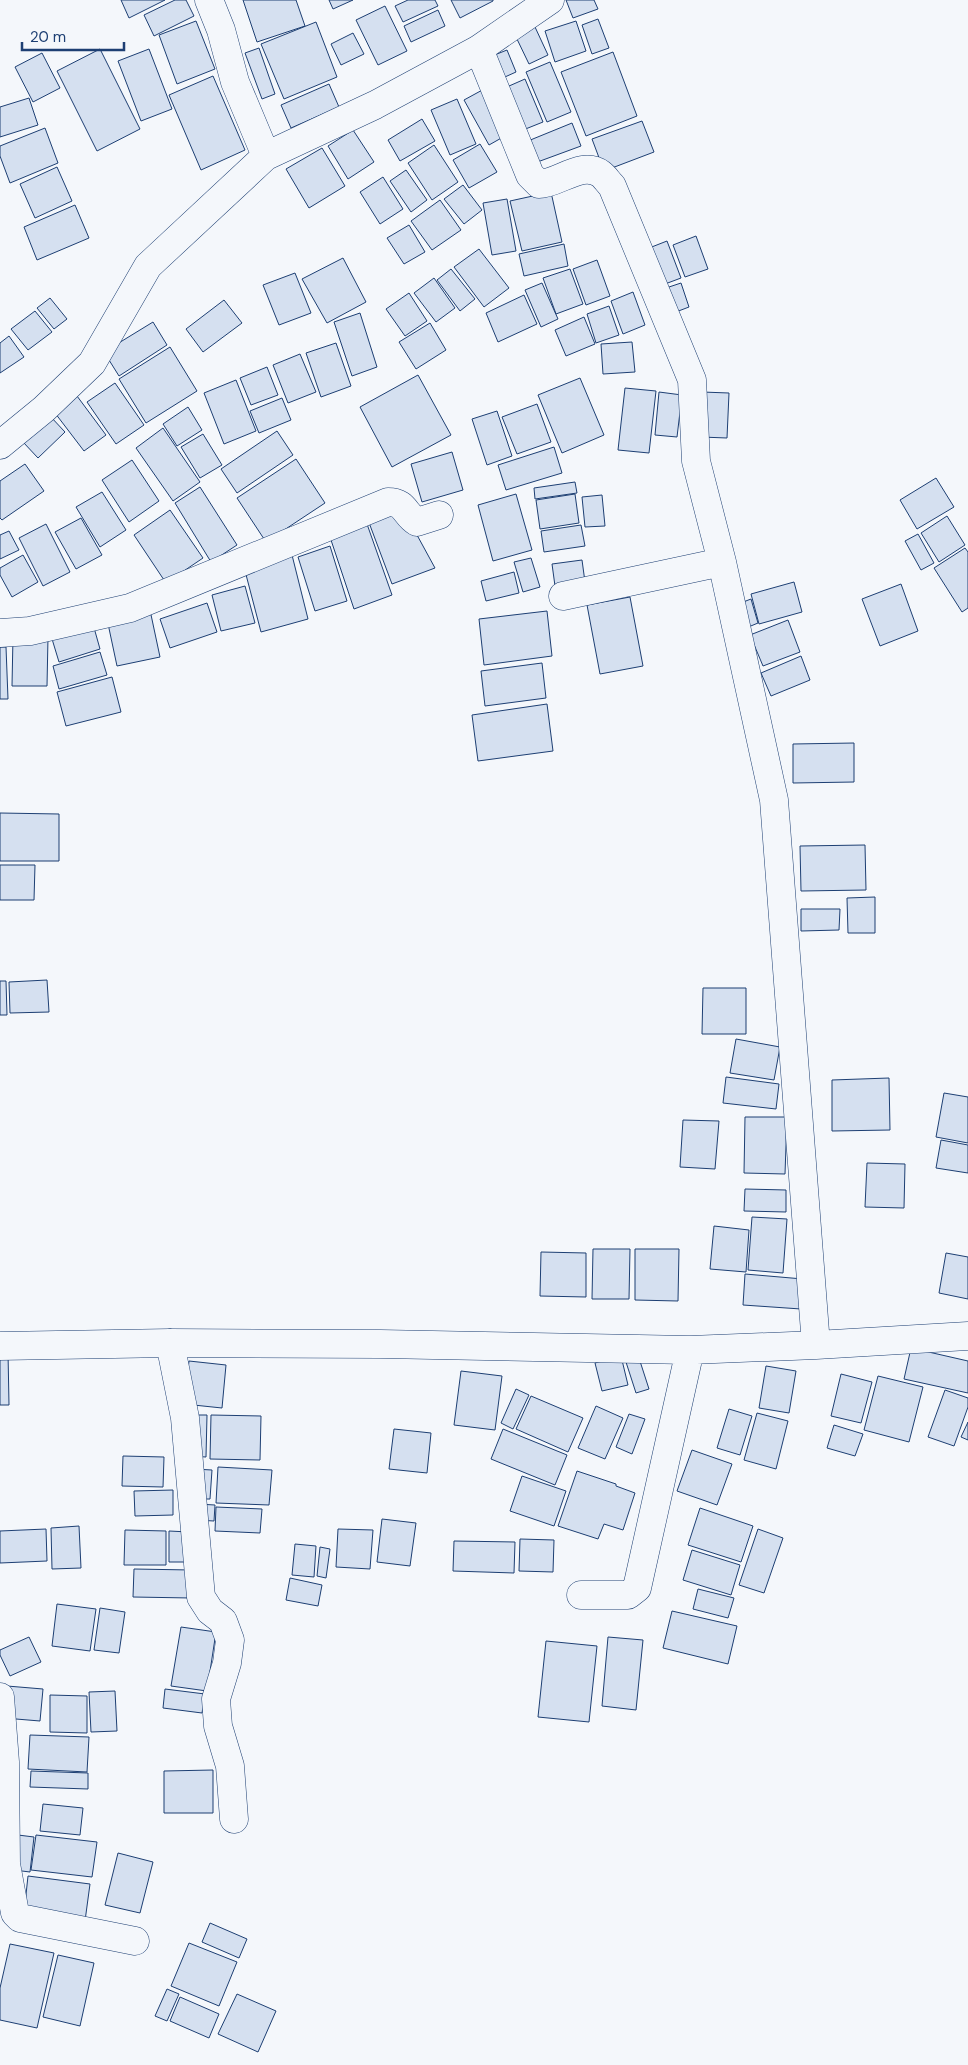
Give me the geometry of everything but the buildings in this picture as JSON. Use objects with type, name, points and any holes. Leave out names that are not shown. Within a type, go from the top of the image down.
[{"type":"street","points":[[209,0],[235,82],[266,156]]},
{"type":"street","points":[[0,445],[44,410],[92,363],[148,266],[266,156],[375,105],[479,49],[550,0]]},
{"type":"street","points":[[479,49],[530,175],[539,184],[546,184],[584,169],[600,173],[612,186],[692,380],[696,462],[722,562],[774,800],[816,1345]]},
{"type":"street","points":[[0,633],[30,631],[130,608],[388,502],[396,502],[402,505],[417,522],[438,515]]},
{"type":"street","points":[[563,596],[722,562]]},
{"type":"street","points":[[0,1346],[170,1343],[391,1344],[690,1350],[968,1336]]},
{"type":"street","points":[[170,1343],[186,1418],[201,1597],[210,1611],[223,1621],[230,1640],[227,1662],[216,1699],[218,1726],[230,1766],[234,1819]]},
{"type":"street","points":[[581,1595],[628,1595],[637,1588],[690,1350]]},
{"type":"street","points":[[0,1697],[5,1762],[3,1864],[15,1914],[20,1918],[135,1941]]}]
